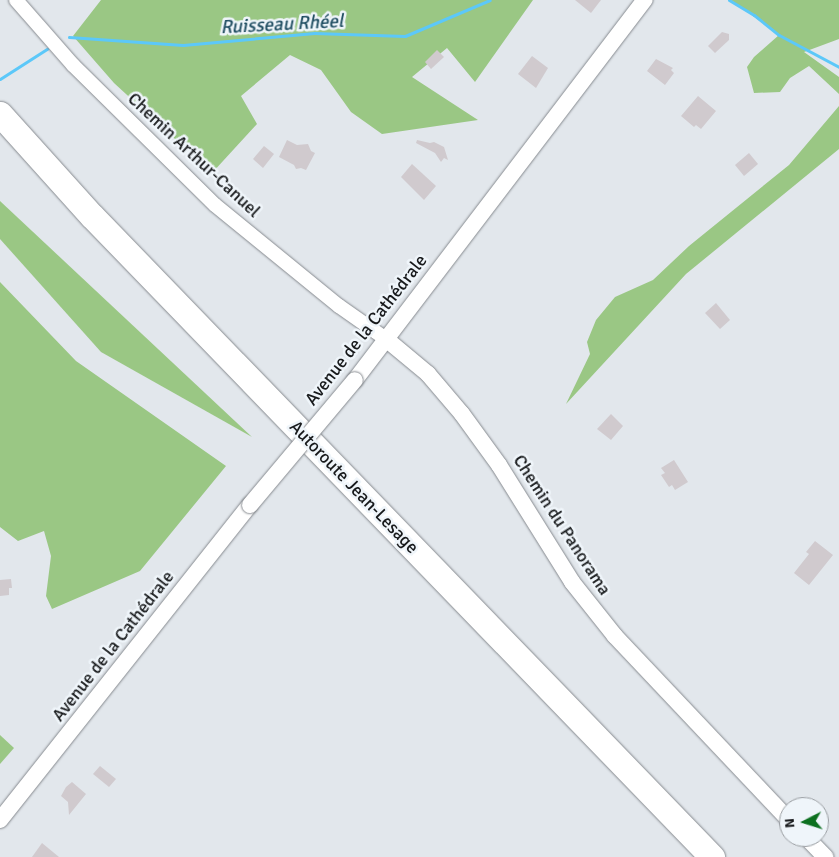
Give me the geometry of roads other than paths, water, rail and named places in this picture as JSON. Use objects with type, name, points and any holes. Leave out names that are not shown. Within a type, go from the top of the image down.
[{"type":"highway","name":"Autoroute Jean-Lesage","points":[[0,114],[126,252],[712,857]]},
{"type":"street","name":"Chemin Arthur-Canuel","points":[[16,0],[73,64],[215,205],[339,306],[386,338]]},
{"type":"street","name":"Avenue de la Cathédrale","points":[[0,820],[250,505],[355,380],[645,0]]},
{"type":"street","name":"Chemin du Panorama","points":[[386,338],[428,374],[462,414],[499,465],[572,582],[615,636],[779,809]]},
{"type":"street","points":[[816,847],[825,857]]},
{"type":"waterway","name":"Ruisseau Rhéel","points":[[69,37],[183,45],[314,33],[405,36],[490,0]]},
{"type":"waterway","name":"Ruisseau Rhéel","points":[[729,0],[754,15],[779,35],[839,67]]},
{"type":"waterway","name":"Ruisseau Rhéel","points":[[0,79],[47,49]]}]
